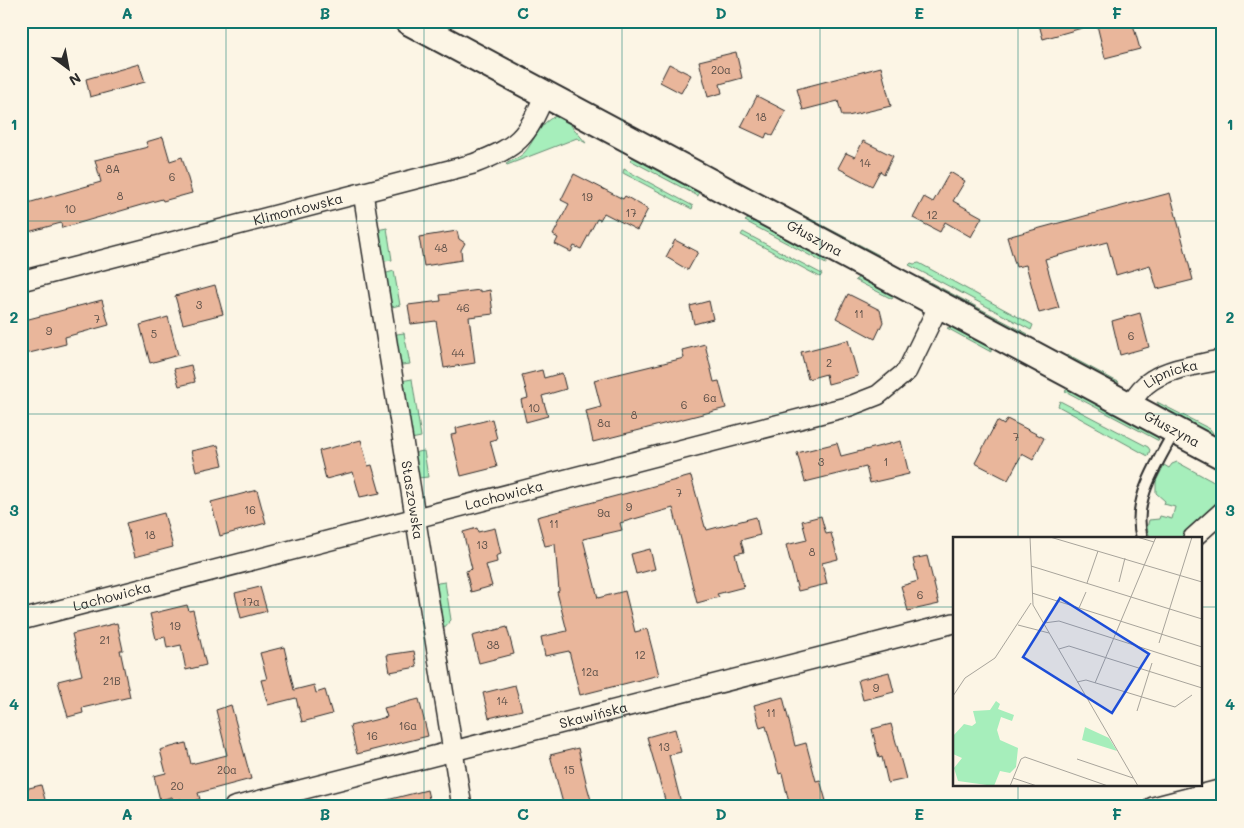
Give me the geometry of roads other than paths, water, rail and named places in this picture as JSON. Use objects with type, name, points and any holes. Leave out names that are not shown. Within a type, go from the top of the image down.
[{"type":"street","name":"Głuszyna","points":[[408,21],[1223,456]]},
{"type":"street","name":"Klimontowska","points":[[21,281],[473,164],[506,150],[518,142],[529,127],[545,94]]},
{"type":"street","name":"Staszowska","points":[[363,193],[462,807]]},
{"type":"street","name":"Lachowicka","points":[[21,620],[860,402],[878,395],[907,371],[939,305]]},
{"type":"street","name":"Lipnicka","points":[[1129,406],[1138,392],[1152,380],[1165,373],[1223,359]]},
{"type":"street","points":[[1194,537],[1223,512]]},
{"type":"street","name":"Skawińska","points":[[234,807],[953,623]]},
{"type":"street","points":[[1153,807],[1223,789]]},
{"type":"lane","points":[[1142,537],[1139,528],[1140,509],[1147,484],[1175,430]]}]
